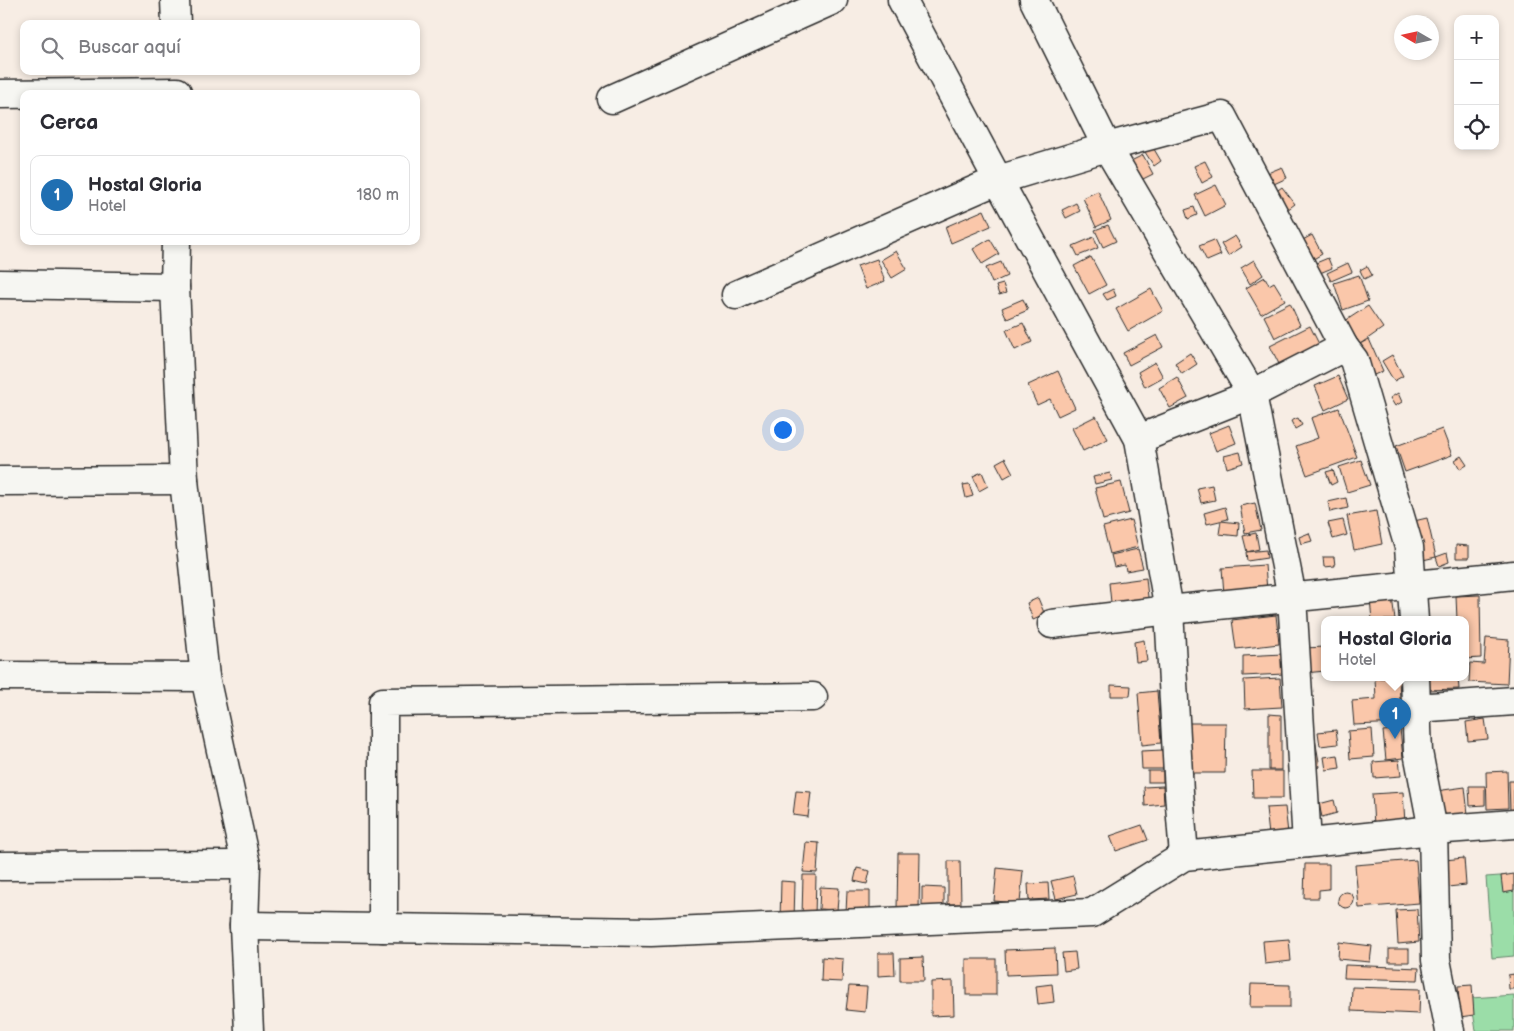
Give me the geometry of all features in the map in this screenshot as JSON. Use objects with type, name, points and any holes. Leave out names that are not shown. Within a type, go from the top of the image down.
[{"type":"street","points":[[175,0],[176,20]]},
{"type":"street","points":[[612,99],[833,0]]},
{"type":"street","points":[[902,0],[1139,440],[1168,610],[1184,856]]},
{"type":"street","points":[[1034,0],[1108,147],[1252,394],[1292,597],[1307,843]]},
{"type":"street","points":[[88,90],[177,86]]},
{"type":"street","points":[[0,94],[20,93]]},
{"type":"street","points":[[736,295],[998,180],[1108,147],[1222,116],[1344,347],[1354,360],[1409,547],[1414,616]]},
{"type":"street","points":[[176,245],[175,287],[184,480],[205,677],[246,865],[244,926],[249,1031]]},
{"type":"street","points":[[0,284],[175,287]]},
{"type":"street","points":[[1139,440],[1252,394],[1344,347]]},
{"type":"street","points":[[0,481],[184,480]]},
{"type":"street","points":[[1052,624],[1168,610],[1514,575]]},
{"type":"street","points":[[0,676],[205,677]]},
{"type":"street","points":[[1415,681],[1418,752],[1433,830],[1436,960],[1450,1031]]},
{"type":"street","points":[[384,928],[383,702],[814,697]]},
{"type":"street","points":[[1416,708],[1514,701]]},
{"type":"street","points":[[244,926],[651,932],[1092,913],[1184,856],[1433,830],[1514,824]]},
{"type":"street","points":[[0,866],[246,865]]},
{"type":"green space","points":[[1514,875],[1514,956],[1492,958],[1486,877]]},
{"type":"green space","points":[[1514,995],[1514,1031],[1476,1031],[1471,998]]},
{"type":"building","points":[[1151,144],[1161,161],[1154,166],[1143,149]]},
{"type":"building","points":[[1143,155],[1153,174],[1137,182],[1127,163]]},
{"type":"building","points":[[1205,161],[1213,177],[1202,183],[1194,166]]},
{"type":"building","points":[[1282,167],[1287,178],[1263,189],[1258,177]]},
{"type":"building","points":[[1216,185],[1226,205],[1205,216],[1195,195]]},
{"type":"building","points":[[1282,187],[1295,204],[1283,213],[1270,196]]},
{"type":"building","points":[[1098,191],[1111,220],[1096,227],[1083,198]]},
{"type":"building","points":[[1076,203],[1080,211],[1066,218],[1062,210]]},
{"type":"building","points":[[1194,207],[1197,215],[1188,219],[1185,210]]},
{"type":"building","points":[[984,210],[991,226],[951,243],[945,227]]},
{"type":"building","points":[[1108,225],[1116,241],[1103,247],[1095,230]]},
{"type":"building","points":[[1312,235],[1322,254],[1310,261],[1299,242]]},
{"type":"building","points":[[1235,236],[1242,247],[1228,256],[1221,244]]},
{"type":"building","points":[[1094,237],[1098,248],[1078,256],[1073,246]]},
{"type":"building","points":[[990,239],[999,254],[982,264],[973,249]]},
{"type":"building","points":[[1214,240],[1221,255],[1207,261],[1199,246]]},
{"type":"building","points":[[896,251],[907,269],[892,278],[881,260]]},
{"type":"building","points":[[1091,257],[1106,285],[1089,294],[1074,266]]},
{"type":"building","points":[[1328,258],[1332,268],[1320,273],[1316,263]]},
{"type":"building","points":[[877,259],[885,281],[866,289],[857,266]]},
{"type":"building","points":[[1254,260],[1263,275],[1250,284],[1241,268]]},
{"type":"building","points":[[1001,262],[1007,276],[992,283],[986,268]]},
{"type":"building","points":[[1348,263],[1352,272],[1331,281],[1327,273]]},
{"type":"building","points":[[1367,266],[1372,275],[1364,279],[1360,270]]},
{"type":"building","points":[[1359,275],[1368,301],[1343,310],[1334,283]]},
{"type":"building","points":[[1265,277],[1269,285],[1274,282],[1285,300],[1261,314],[1246,288]]},
{"type":"building","points":[[1003,284],[1006,293],[999,295],[996,286]]},
{"type":"building","points":[[1113,289],[1116,296],[1107,300],[1103,294]]},
{"type":"building","points":[[1151,289],[1163,311],[1128,331],[1116,309]]},
{"type":"building","points":[[1023,299],[1028,310],[1007,319],[1002,308]]},
{"type":"building","points":[[1290,303],[1300,325],[1275,338],[1264,316]]},
{"type":"building","points":[[1368,306],[1383,328],[1360,344],[1345,321]]},
{"type":"building","points":[[1023,323],[1032,342],[1015,350],[1006,330]]},
{"type":"building","points":[[1310,326],[1321,348],[1281,368],[1270,346]]},
{"type":"building","points":[[1157,335],[1163,347],[1129,365],[1123,353]]},
{"type":"building","points":[[1369,339],[1383,371],[1374,375],[1360,344]]},
{"type":"building","points":[[1190,353],[1197,364],[1182,374],[1175,363]]},
{"type":"building","points":[[1392,355],[1403,376],[1394,381],[1382,361]]},
{"type":"building","points":[[1155,362],[1163,377],[1145,387],[1138,372]]},
{"type":"building","points":[[1058,371],[1075,408],[1058,416],[1050,399],[1037,405],[1028,385]]},
{"type":"building","points":[[1338,376],[1348,399],[1325,410],[1315,386]]},
{"type":"building","points":[[1177,377],[1188,398],[1170,408],[1159,388]]},
{"type":"building","points":[[1398,393],[1402,402],[1395,406],[1390,398]]},
{"type":"building","points":[[1339,408],[1357,457],[1307,475],[1296,446],[1318,438],[1311,418]]},
{"type":"building","points":[[1096,416],[1108,439],[1083,451],[1072,428]]},
{"type":"building","points":[[1298,418],[1302,425],[1295,429],[1291,421]]},
{"type":"building","points":[[1229,425],[1236,443],[1216,451],[1209,433]]},
{"type":"building","points":[[1442,429],[1452,455],[1405,472],[1396,446]]},
{"type":"building","points":[[1240,452],[1243,463],[1227,468],[1224,456]]},
{"type":"building","points":[[1461,456],[1467,465],[1460,469],[1455,460]]},
{"type":"building","points":[[1005,458],[1013,473],[1004,478],[996,463]]},
{"type":"building","points":[[1361,460],[1370,485],[1347,492],[1339,467]]},
{"type":"building","points":[[1333,470],[1337,482],[1331,485],[1326,472]]},
{"type":"building","points":[[982,472],[988,486],[979,491],[973,476]]},
{"type":"building","points":[[1110,473],[1112,480],[1095,484],[1093,477]]},
{"type":"building","points":[[1121,482],[1129,513],[1103,520],[1095,488]]},
{"type":"building","points":[[969,484],[973,496],[966,498],[963,485]]},
{"type":"building","points":[[1212,485],[1215,500],[1201,503],[1197,488]]},
{"type":"building","points":[[1346,498],[1348,508],[1330,512],[1328,502]]},
{"type":"building","points":[[1255,503],[1261,530],[1245,533],[1240,506]]},
{"type":"building","points":[[1225,507],[1228,519],[1207,524],[1204,513]]},
{"type":"building","points":[[1376,511],[1382,544],[1354,550],[1347,516]]},
{"type":"building","points":[[1427,518],[1436,557],[1423,560],[1414,521]]},
{"type":"building","points":[[1131,520],[1138,547],[1110,554],[1103,527]]},
{"type":"building","points":[[1343,520],[1347,535],[1333,539],[1328,523]]},
{"type":"building","points":[[1221,521],[1239,523],[1238,536],[1219,534]]},
{"type":"building","points":[[1256,533],[1259,549],[1247,552],[1243,536]]},
{"type":"building","points":[[1309,533],[1312,541],[1301,544],[1299,537]]},
{"type":"building","points":[[1456,545],[1469,546],[1469,558],[1456,558]]},
{"type":"building","points":[[1138,549],[1143,568],[1126,571],[1125,565],[1114,567],[1111,555]]},
{"type":"building","points":[[1266,550],[1267,558],[1247,561],[1246,552]]},
{"type":"building","points":[[1447,553],[1449,562],[1439,566],[1436,557]]},
{"type":"building","points":[[1323,557],[1334,557],[1335,566],[1324,567]]},
{"type":"building","points":[[1265,565],[1267,591],[1224,594],[1222,568]]},
{"type":"building","points":[[1146,578],[1149,607],[1112,612],[1109,583]]},
{"type":"building","points":[[1480,595],[1481,658],[1469,659],[1469,616],[1457,616],[1456,596]]},
{"type":"building","points":[[1392,597],[1394,616],[1372,616],[1370,599]]},
{"type":"building","points":[[1038,598],[1045,615],[1033,620],[1027,603]]},
{"type":"building","points":[[1276,615],[1279,644],[1236,649],[1232,620]]},
{"type":"building","points":[[1486,638],[1509,640],[1507,684],[1469,682],[1470,663],[1484,664]]},
{"type":"building","points":[[1144,640],[1147,661],[1136,662],[1134,642]]},
{"type":"building","points":[[1321,647],[1321,671],[1305,673],[1304,648]]},
{"type":"building","points":[[1283,654],[1284,674],[1243,676],[1243,656]]},
{"type":"building","points":[[1280,678],[1282,707],[1245,709],[1244,680]]},
{"type":"building","points":[[1375,681],[1399,681],[1401,723],[1354,725],[1352,701],[1376,699]]},
{"type":"building","points":[[1427,681],[1458,681],[1459,689],[1427,690]]},
{"type":"building","points":[[1111,685],[1131,686],[1130,696],[1111,696]]},
{"type":"building","points":[[1157,691],[1161,743],[1142,745],[1138,693]]},
{"type":"building","points":[[1269,714],[1281,715],[1281,770],[1269,770]]},
{"type":"building","points":[[1485,719],[1488,739],[1468,741],[1466,722]]},
{"type":"building","points":[[1185,723],[1226,723],[1225,773],[1185,773]]},
{"type":"building","points":[[1313,728],[1320,767],[1310,769]]},
{"type":"building","points":[[1372,729],[1374,757],[1350,759],[1348,731]]},
{"type":"building","points":[[1400,729],[1403,758],[1386,760],[1383,731]]},
{"type":"building","points":[[1336,730],[1338,744],[1320,746],[1318,732]]},
{"type":"building","points":[[1163,750],[1163,769],[1142,769],[1141,751]]},
{"type":"building","points":[[1338,755],[1340,768],[1326,770],[1324,757]]},
{"type":"building","points":[[1399,760],[1401,776],[1374,778],[1373,762]]},
{"type":"building","points":[[1148,771],[1163,771],[1163,782],[1148,782]]},
{"type":"building","points":[[1252,771],[1283,771],[1283,798],[1253,798]]},
{"type":"building","points":[[1507,771],[1508,808],[1487,809],[1486,772]]},
{"type":"building","points":[[1509,781],[1514,781],[1514,810],[1510,810]]},
{"type":"building","points":[[1163,786],[1164,804],[1145,806],[1144,787]]},
{"type":"building","points":[[1469,786],[1485,786],[1485,805],[1470,806]]},
{"type":"building","points":[[1465,787],[1468,814],[1440,818],[1436,791]]},
{"type":"building","points":[[796,791],[811,792],[808,817],[793,815]]},
{"type":"building","points":[[1403,792],[1405,823],[1374,825],[1372,794]]},
{"type":"building","points":[[1334,800],[1337,813],[1322,817],[1319,804]]},
{"type":"building","points":[[1285,807],[1288,833],[1269,835],[1266,808]]},
{"type":"building","points":[[1142,825],[1148,840],[1116,851],[1110,836]]},
{"type":"building","points":[[806,842],[819,843],[817,873],[803,872]]},
{"type":"building","points":[[898,853],[920,853],[919,910],[897,910]]},
{"type":"building","points":[[1464,858],[1466,885],[1448,887],[1445,860]]},
{"type":"building","points":[[1416,860],[1419,903],[1359,908],[1355,865]]},
{"type":"building","points":[[948,861],[960,861],[961,904],[948,904]]},
{"type":"building","points":[[1305,864],[1329,864],[1329,889],[1319,890],[1319,898],[1304,898]]},
{"type":"building","points":[[857,868],[870,871],[867,884],[854,881]]},
{"type":"building","points":[[997,868],[1023,871],[1020,903],[994,901]]},
{"type":"building","points":[[1514,874],[1514,891],[1503,893],[1501,876]]},
{"type":"building","points":[[803,875],[816,875],[815,917],[802,917]]},
{"type":"building","points":[[1073,876],[1077,894],[1056,899],[1051,881]]},
{"type":"building","points":[[781,881],[795,882],[794,920],[780,920]]},
{"type":"building","points":[[1048,883],[1049,899],[1029,900],[1028,884]]},
{"type":"building","points":[[820,887],[839,888],[837,910],[819,909]]},
{"type":"building","points":[[922,887],[944,888],[944,907],[922,907]]},
{"type":"building","points":[[847,891],[870,891],[870,914],[846,913]]},
{"type":"building","points":[[1346,892],[1352,894],[1354,900],[1352,906],[1346,908],[1340,906],[1338,900],[1340,894]]},
{"type":"building","points":[[1417,909],[1419,942],[1398,944],[1396,910]]},
{"type":"building","points":[[1289,939],[1291,961],[1265,964],[1263,941]]},
{"type":"building","points":[[1339,942],[1372,946],[1370,962],[1338,959]]},
{"type":"building","points":[[1055,948],[1056,973],[1006,975],[1005,950]]},
{"type":"building","points":[[1389,949],[1409,949],[1409,962],[1389,962]]},
{"type":"building","points":[[1075,952],[1077,969],[1064,971],[1062,953]]},
{"type":"building","points":[[878,953],[894,953],[895,975],[878,976]]},
{"type":"building","points":[[822,957],[843,959],[842,982],[821,981]]},
{"type":"building","points":[[923,957],[924,981],[900,981],[900,958]]},
{"type":"building","points":[[966,959],[996,959],[996,995],[966,995]]},
{"type":"building","points":[[1345,965],[1419,968],[1418,980],[1344,978]]},
{"type":"building","points":[[1514,974],[1514,989],[1509,989],[1508,975]]},
{"type":"building","points":[[953,981],[954,1015],[931,1016],[931,982]]},
{"type":"building","points":[[1052,984],[1054,1002],[1038,1004],[1036,986]]},
{"type":"building","points":[[1251,984],[1290,985],[1290,1007],[1250,1007]]},
{"type":"building","points":[[1472,985],[1474,1015],[1460,1017],[1458,986]]},
{"type":"building","points":[[849,986],[867,987],[865,1012],[846,1010]]},
{"type":"building","points":[[1352,987],[1420,989],[1419,1014],[1351,1011]]},
{"type":"place","name":"Hostal Gloria","points":[[1395,739]]}]
